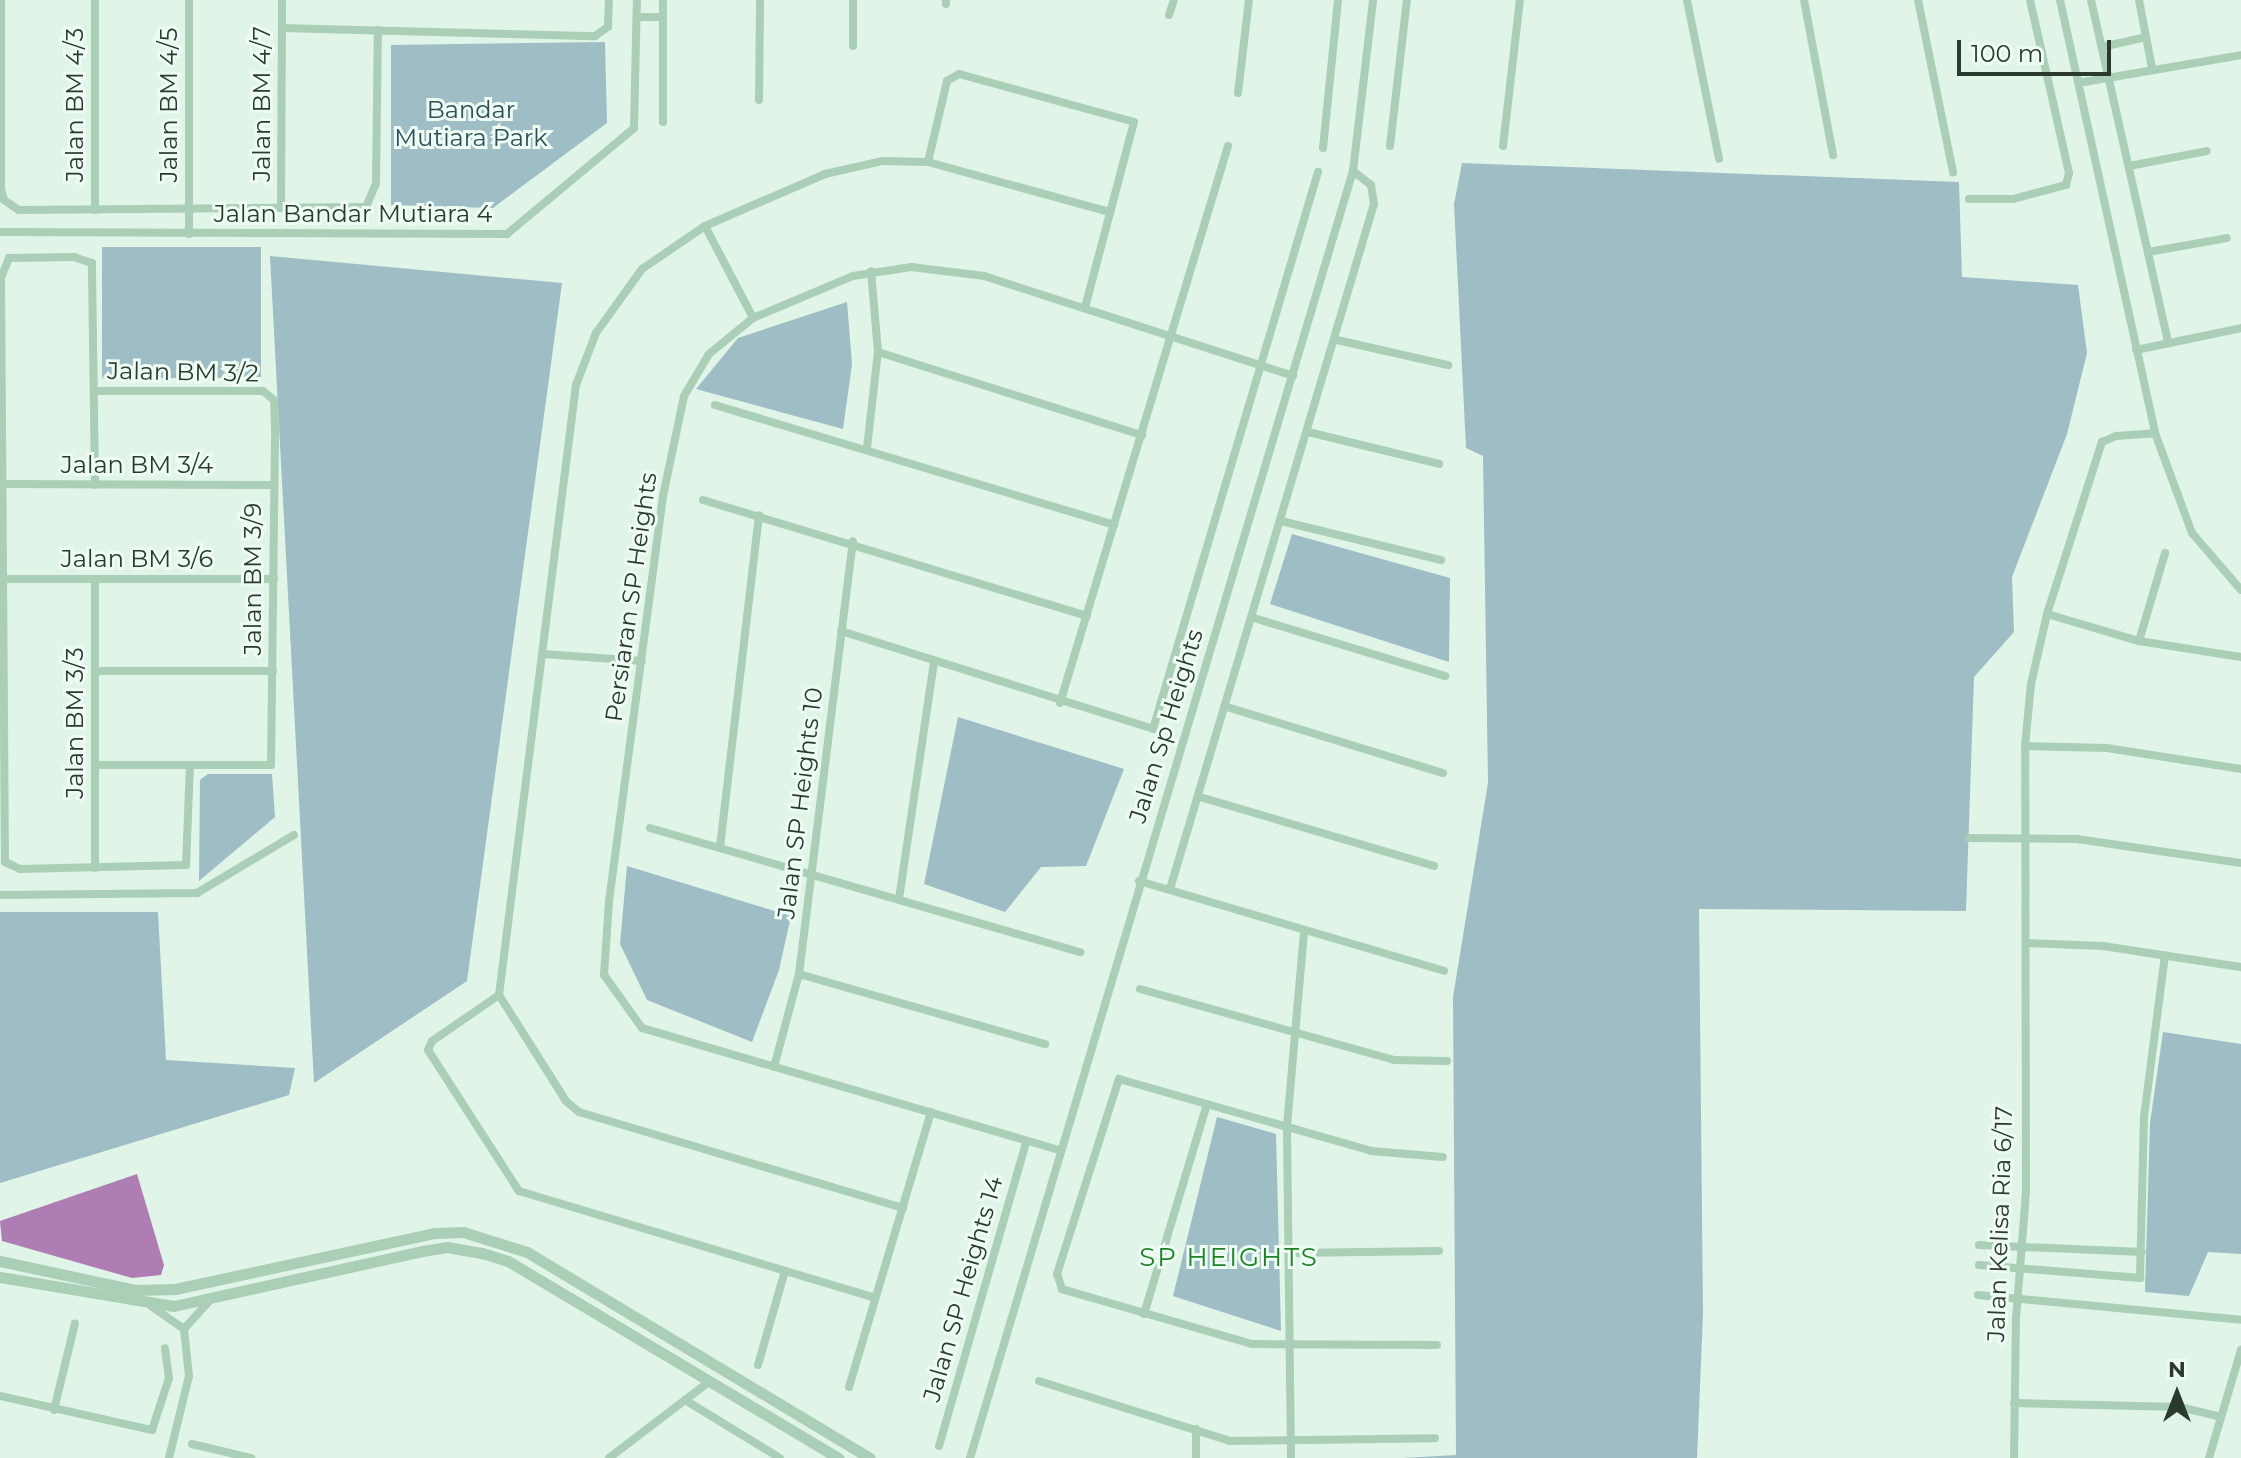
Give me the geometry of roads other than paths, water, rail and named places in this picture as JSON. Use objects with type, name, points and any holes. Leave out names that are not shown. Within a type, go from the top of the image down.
[{"type":"street","points":[[1,0],[1,189],[4,200],[19,210],[359,209],[372,202],[376,184],[378,30]]},
{"type":"street","name":"Jalan BM 4/3","points":[[95,0],[95,210]]},
{"type":"street","name":"Jalan BM 4/5","points":[[189,0],[189,234]]},
{"type":"street","name":"Jalan BM 4/7","points":[[281,208],[282,0]]},
{"type":"street","points":[[282,28],[603,34],[609,0]]},
{"type":"street","name":"Jalan Bandar Mutiara 4","points":[[0,232],[499,235],[516,230],[634,128],[637,0]]},
{"type":"street","points":[[663,0],[663,122]]},
{"type":"street","points":[[759,100],[760,0]]},
{"type":"street","points":[[853,0],[853,46]]},
{"type":"street","points":[[1169,15],[1174,0]]},
{"type":"street","points":[[1238,93],[1249,0]]},
{"type":"street","points":[[1323,148],[1338,0]]},
{"type":"street","name":"Jalan Sp Heights","points":[[970,1456],[1353,171],[1373,0]]},
{"type":"street","points":[[1390,146],[1407,0]]},
{"type":"street","points":[[1503,146],[1520,0]]},
{"type":"street","points":[[1687,0],[1719,159]]},
{"type":"street","points":[[1804,0],[1833,155]]},
{"type":"street","points":[[1918,0],[1953,172]]},
{"type":"street","points":[[1969,199],[2013,199],[2066,185],[2069,173],[2030,0]]},
{"type":"street","points":[[2060,0],[2155,433],[2192,533],[2241,590]]},
{"type":"street","points":[[2091,0],[2168,343]]},
{"type":"street","points":[[2139,0],[2152,68]]},
{"type":"street","points":[[637,17],[663,17]]},
{"type":"street","points":[[2102,47],[2146,37]]},
{"type":"street","points":[[2078,83],[2241,55]]},
{"type":"street","points":[[928,162],[947,81],[959,74],[1129,118],[1133,127],[1085,307]]},
{"type":"street","points":[[1060,703],[1228,146]]},
{"type":"street","points":[[2129,166],[2207,151]]},
{"type":"street","points":[[903,1208],[579,1112],[566,1101],[499,995],[582,361],[612,307],[642,269],[705,226],[825,174],[882,161],[928,162],[1110,212]]},
{"type":"street","points":[[1170,889],[1337,340],[1374,204],[1371,185],[1353,171]]},
{"type":"street","points":[[841,631],[1060,703],[1153,729],[1318,172]]},
{"type":"street","points":[[705,226],[753,318]]},
{"type":"street","points":[[2148,252],[2227,238]]},
{"type":"street","points":[[95,485],[92,263],[81,257],[15,256],[5,263],[1,278],[5,862],[20,869],[186,865],[190,767],[95,765]]},
{"type":"street","name":"Persiaran SP Heights","points":[[1059,1150],[642,1028],[604,975],[609,901],[663,496],[684,396],[709,354],[753,318],[871,271],[941,268],[1085,307],[1293,376]]},
{"type":"street","points":[[867,448],[878,352],[871,271]]},
{"type":"street","points":[[2136,350],[2241,328]]},
{"type":"street","points":[[1337,340],[1448,365]]},
{"type":"street","points":[[878,352],[1142,435]]},
{"type":"street","name":"Jalan BM 3/2","points":[[94,391],[271,393]]},
{"type":"street","name":"Jalan BM 3/9","points":[[190,767],[271,765],[274,579],[271,393]]},
{"type":"street","points":[[715,405],[867,448],[1114,525]]},
{"type":"street","points":[[1308,432],[1439,464]]},
{"type":"street","name":"Jalan Kelisa Ria 6/17","points":[[2014,1458],[2018,1298],[2024,1248],[2025,746],[2047,614],[2102,442],[2116,436],[2155,433]]},
{"type":"street","name":"Jalan BM 3/4","points":[[1,484],[273,485]]},
{"type":"street","points":[[703,500],[853,541],[1087,616]]},
{"type":"street","points":[[720,847],[759,515]]},
{"type":"street","points":[[1281,521],[1441,560]]},
{"type":"street","name":"Jalan SP Heights 10","points":[[774,1067],[799,974],[853,541]]},
{"type":"street","points":[[2139,641],[2165,553]]},
{"type":"street","name":"Jalan BM 3/6","points":[[1,579],[274,579]]},
{"type":"street","name":"Jalan BM 3/3","points":[[95,579],[95,868]]},
{"type":"street","points":[[2047,614],[2139,641],[2241,657]]},
{"type":"street","points":[[1254,618],[1445,676]]},
{"type":"street","points":[[543,654],[642,661]]},
{"type":"street","points":[[899,899],[934,661]]},
{"type":"street","points":[[95,671],[273,671]]},
{"type":"street","points":[[1227,707],[1443,773]]},
{"type":"street","points":[[2025,746],[2107,748],[2241,769]]},
{"type":"street","points":[[1200,797],[1434,866]]},
{"type":"street","points":[[650,828],[1081,952]]},
{"type":"street","points":[[0,895],[197,893],[294,835]]},
{"type":"street","points":[[1969,838],[2077,839],[2241,863]]},
{"type":"street","points":[[1139,881],[1444,971]]},
{"type":"street","points":[[1291,1458],[1287,1126],[1291,1029],[1304,931]]},
{"type":"street","points":[[2026,943],[2165,955],[2241,967]]},
{"type":"street","points":[[1979,1265],[2134,1281],[2143,1274],[2144,1117],[2165,955]]},
{"type":"street","points":[[799,974],[1045,1044]]},
{"type":"street","points":[[1140,989],[1394,1060],[1447,1061]]},
{"type":"street","points":[[499,995],[432,1041],[428,1050],[494,1160],[519,1191],[875,1298]]},
{"type":"street","points":[[1437,1345],[1252,1344],[1062,1289],[1057,1284],[1060,1263],[1119,1079],[1382,1153],[1443,1157]]},
{"type":"street","points":[[1144,1314],[1207,1104]]},
{"type":"street","points":[[849,1387],[931,1112]]},
{"type":"street","name":"Jalan SP Heights 14","points":[[939,1446],[1026,1142]]},
{"type":"street","points":[[0,1261],[135,1290],[175,1289],[435,1233],[463,1232],[527,1252],[870,1458]]},
{"type":"street","points":[[1979,1245],[2142,1252]]},
{"type":"street","points":[[0,1277],[151,1306],[212,1298],[422,1251],[447,1247],[482,1253],[508,1261],[839,1458]]},
{"type":"street","points":[[1289,1253],[1439,1251]]},
{"type":"street","points":[[758,1365],[785,1271]]},
{"type":"street","points":[[1978,1295],[2241,1320]]},
{"type":"street","points":[[169,1458],[189,1376],[184,1329],[194,1312],[212,1298]]},
{"type":"street","points":[[151,1306],[184,1329]]},
{"type":"street","points":[[54,1410],[75,1323]]},
{"type":"street","points":[[0,1396],[152,1430],[169,1378],[165,1348]]},
{"type":"street","points":[[2209,1458],[2241,1350]]},
{"type":"street","points":[[609,1458],[710,1381]]},
{"type":"street","points":[[1039,1381],[1230,1441],[1435,1438]]},
{"type":"street","points":[[685,1400],[780,1458]]},
{"type":"street","points":[[2014,1403],[2180,1407],[2221,1417]]},
{"type":"street","points":[[1196,1429],[1196,1458]]},
{"type":"street","points":[[192,1444],[251,1458]]},
{"type":"street","points":[[970,1456],[981,1458]]},
{"type":"district","name":"SP HEIGHTS","points":[[1229,1258]]},
{"type":"park label","name":"Bandar Mutiara Park","points":[[471,124]]}]
